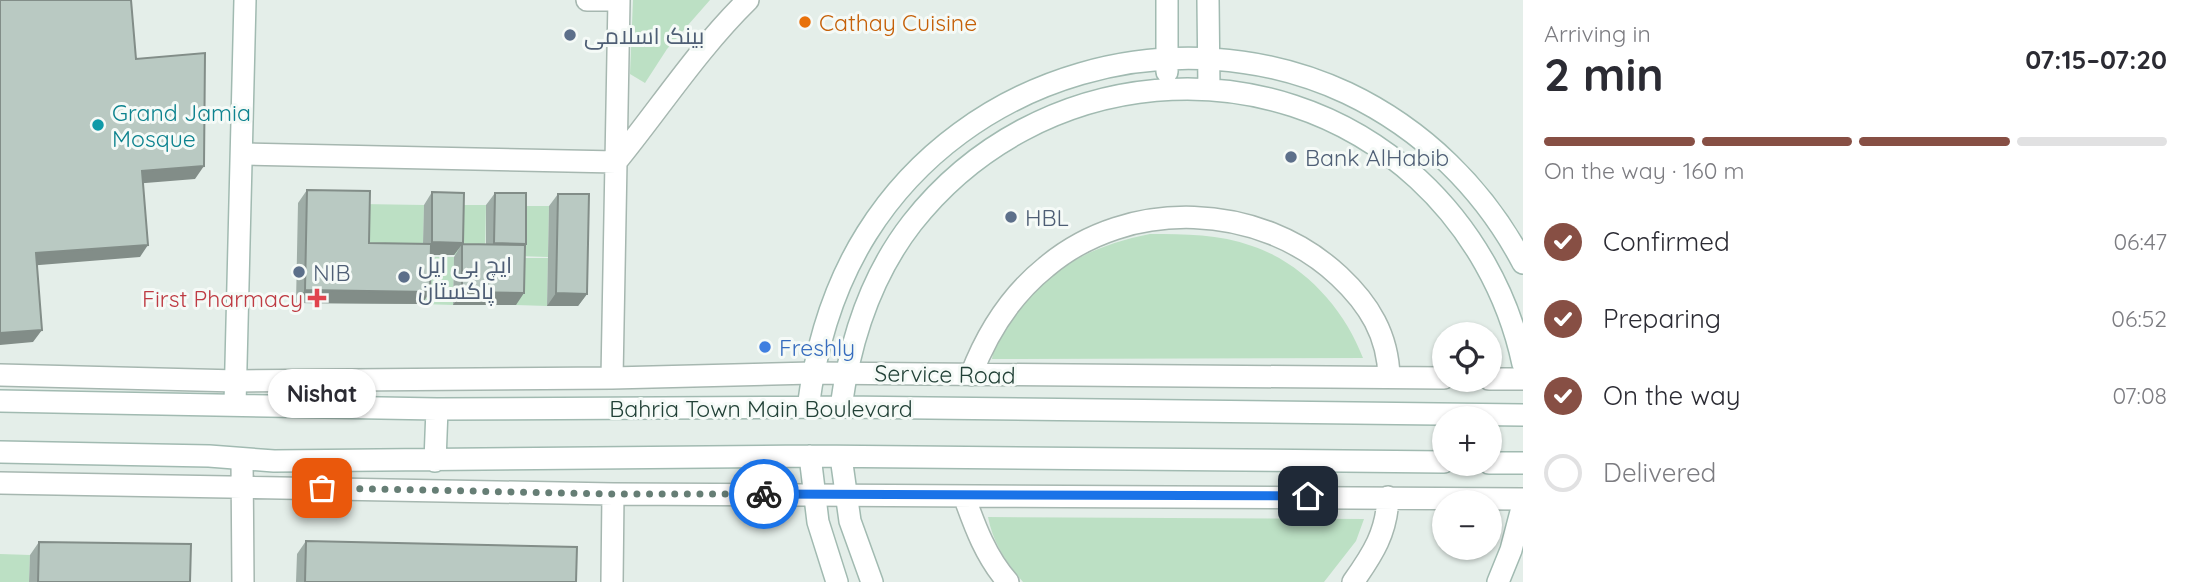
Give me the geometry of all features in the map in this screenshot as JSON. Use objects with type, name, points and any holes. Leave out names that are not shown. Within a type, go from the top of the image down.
[{"type":"street","points":[[235,405],[245,0]]},
{"type":"street","points":[[587,0],[619,0],[612,378]]},
{"type":"street","points":[[616,162],[657,112],[700,51],[748,0]]},
{"type":"street","points":[[1167,0],[1167,89]]},
{"type":"street","points":[[1208,0],[1209,89]]},
{"type":"street","points":[[808,408],[819,343],[835,296],[867,233],[903,185],[946,144],[996,109],[1049,83],[1107,66],[1166,58],[1207,58],[1272,67],[1303,76],[1363,101],[1418,136],[1466,180],[1499,223],[1523,263]]},
{"type":"street","points":[[841,407],[845,373],[859,320],[881,270],[911,224],[947,184],[989,149],[1061,111],[1113,96],[1167,89],[1209,89],[1270,98],[1329,119],[1357,134],[1408,170],[1451,214],[1481,257],[1501,293],[1523,364]]},
{"type":"street","points":[[243,155],[616,162]]},
{"type":"street","points":[[971,375],[992,329],[1008,306],[1047,266],[1086,241],[1121,227],[1147,220],[1175,217],[1203,218],[1258,228],[1283,238],[1331,268],[1369,309],[1383,336],[1389,359],[1389,377]]},
{"type":"street","name":"Service Road","points":[[0,375],[237,381],[612,378],[813,373],[1432,378]]},
{"type":"street","points":[[1502,379],[1523,379]]},
{"type":"street","name":"Bahria Town Main Boulevard","points":[[0,401],[436,409],[841,407],[1523,415]]},
{"type":"street","points":[[435,461],[436,409]]},
{"type":"street","points":[[0,452],[209,456],[274,461],[810,456],[1432,462]]},
{"type":"street","points":[[810,456],[813,494],[825,550],[837,582]]},
{"type":"street","points":[[841,457],[845,495],[858,548],[872,582]]},
{"type":"street","points":[[242,458],[243,582]]},
{"type":"street","points":[[1502,463],[1523,463]]},
{"type":"street","points":[[0,483],[613,494],[1388,497],[1523,502],[1511,550],[1498,582]]},
{"type":"street","points":[[612,582],[613,494]]},
{"type":"street","points":[[964,496],[985,549],[1008,582]]},
{"type":"street","points":[[1353,582],[1366,564],[1385,527],[1388,497]]},
{"type":"green space","points":[[633,0],[710,0],[667,49],[645,83],[630,74]]},
{"type":"green space","points":[[361,204],[424,205],[423,255],[360,254]]},
{"type":"green space","points":[[455,205],[486,205],[485,256],[454,255]]},
{"type":"green space","points":[[518,206],[549,206],[548,257],[517,256]]},
{"type":"green space","points":[[1150,234],[1227,239],[1271,254],[1305,276],[1320,290],[1345,322],[1363,358],[992,359],[996,344],[1010,321],[1054,274],[1071,262],[1108,245]]},
{"type":"green space","points":[[422,257],[454,257],[453,305],[422,304]]},
{"type":"green space","points":[[516,258],[548,258],[547,306],[516,305]]},
{"type":"green space","points":[[988,517],[1364,519],[1356,541],[1324,582],[1023,582],[1001,552]]},
{"type":"green space","points":[[0,554],[30,555],[29,582],[0,582]]},
{"type":"building","name":"Grand Jamia Mosque","points":[[0,0],[131,0],[136,59],[205,53],[204,166],[142,171],[148,245],[36,253],[42,330],[0,333]]},
{"type":"building","points":[[307,190],[370,191],[369,243],[431,244],[430,292],[305,290]]},
{"type":"building","points":[[432,192],[464,193],[463,243],[432,242]]},
{"type":"building","points":[[495,193],[526,193],[526,244],[494,243]]},
{"type":"building","points":[[558,194],[589,194],[587,294],[556,293]]},
{"type":"building","points":[[462,244],[525,245],[524,293],[462,292]]},
{"type":"building","points":[[306,541],[577,547],[576,582],[305,582]]},
{"type":"building","points":[[39,542],[191,544],[190,582],[38,582]]},
{"type":"way so far","points":[[322,488],[764,494]]},
{"type":"place","name":"Cathay Cuisine","points":[[805,22]]},
{"type":"place","name":"بینک اسلامی","points":[[570,35]]},
{"type":"place","name":"Grand Jamia Mosque","points":[[98,125]]},
{"type":"place","name":"Bank AlHabib","points":[[1291,157]]},
{"type":"place","name":"HBL","points":[[1011,217]]},
{"type":"place","name":"NIB","points":[[299,272]]},
{"type":"place","name":"ایچ بی ایل پاکستان","points":[[404,277]]},
{"type":"place","name":"First Pharmacy","points":[[317,298]]},
{"type":"place","name":"Freshly","points":[[765,347]]},
{"type":"place","name":"Nishat","points":[[322,488]]},
{"type":"route","points":[[764,494],[1308,496]]}]
